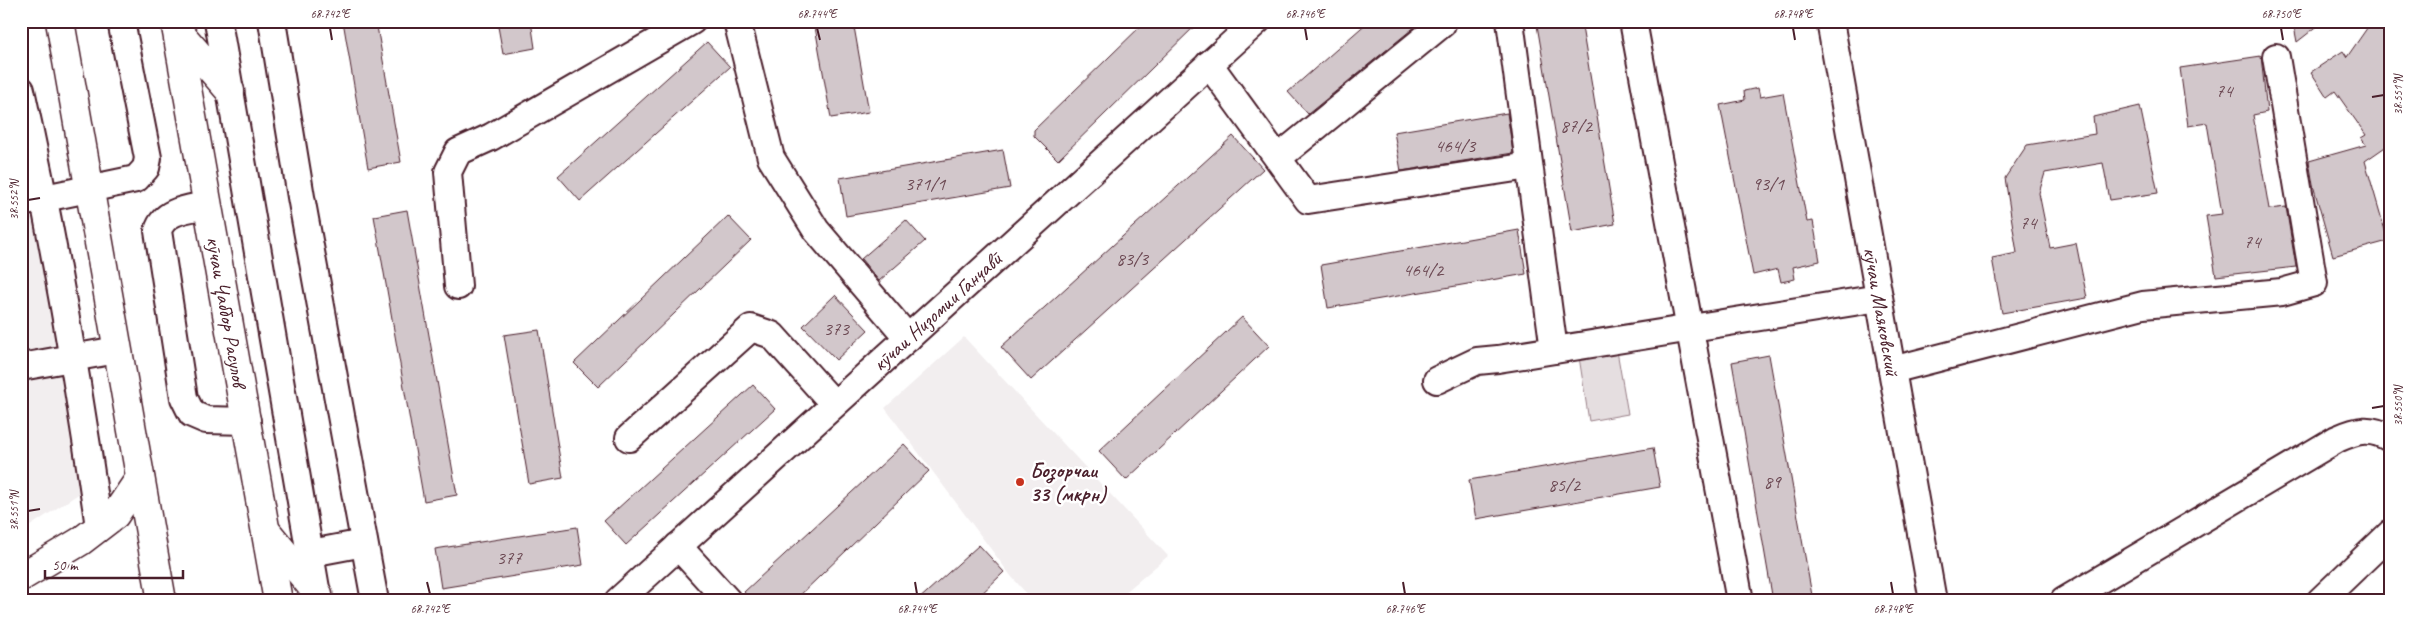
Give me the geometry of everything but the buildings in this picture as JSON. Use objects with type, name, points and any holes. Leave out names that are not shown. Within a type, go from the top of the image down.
[{"type":"main road","points":[[60,21],[162,601]]},
{"type":"main road","points":[[176,25],[230,91]]},
{"type":"main road","name":"кӯчаи Ҷаббор Расулов","points":[[176,25],[207,205],[268,532],[278,601]]},
{"type":"main road","points":[[21,577],[81,541],[115,515],[140,478]]},
{"type":"main road","points":[[268,532],[318,598]]},
{"type":"street","points":[[33,200],[90,187],[136,180],[146,168],[148,158],[120,21]]},
{"type":"street","points":[[218,21],[318,598]]},
{"type":"street","points":[[272,21],[301,197],[375,601]]},
{"type":"street","points":[[458,286],[448,172],[458,152],[491,137],[692,21]]},
{"type":"street","points":[[737,21],[771,158],[816,230],[908,338]]},
{"type":"street","name":"кӯчаи Низомии Ганҷавӣ","points":[[618,601],[1257,21]]},
{"type":"street","points":[[1510,21],[1554,350]]},
{"type":"street","points":[[1634,21],[1740,601]]},
{"type":"street","name":"кӯчаи Маяковский","points":[[1830,21],[1933,601]]},
{"type":"street","points":[[1278,158],[1442,24]]},
{"type":"street","points":[[1892,370],[2143,305],[2282,292],[2314,283],[2276,57]]},
{"type":"street","points":[[1209,64],[1308,200],[1530,166]]},
{"type":"street","points":[[21,90],[33,200],[74,358],[100,527]]},
{"type":"street","points":[[207,205],[169,214],[161,222],[158,231],[184,398],[192,414],[206,420],[247,421]]},
{"type":"street","points":[[1437,380],[1477,360],[1554,350],[1879,298]]},
{"type":"street","points":[[629,438],[751,328],[772,335],[834,404]]},
{"type":"street","points":[[21,367],[117,350]]},
{"type":"street","points":[[2064,601],[2337,439],[2357,430],[2380,432],[2391,439]]},
{"type":"street","points":[[2320,601],[2391,533]]},
{"type":"street","points":[[310,553],[364,543]]},
{"type":"street","points":[[678,546],[728,601]]},
{"type":"shaded area","points":[[21,148],[83,491],[21,532]]},
{"type":"shaded area","name":"Бозорчаи 33 (мкрн)","points":[[964,337],[1168,556],[1115,601],[1033,601],[1011,576],[885,408]]},
{"type":"shaded area","points":[[1617,351],[1628,414],[1589,421],[1579,357]]},
{"type":"place","name":"Бозорчаи 33 (мкрн)","points":[[1020,482]]}]
